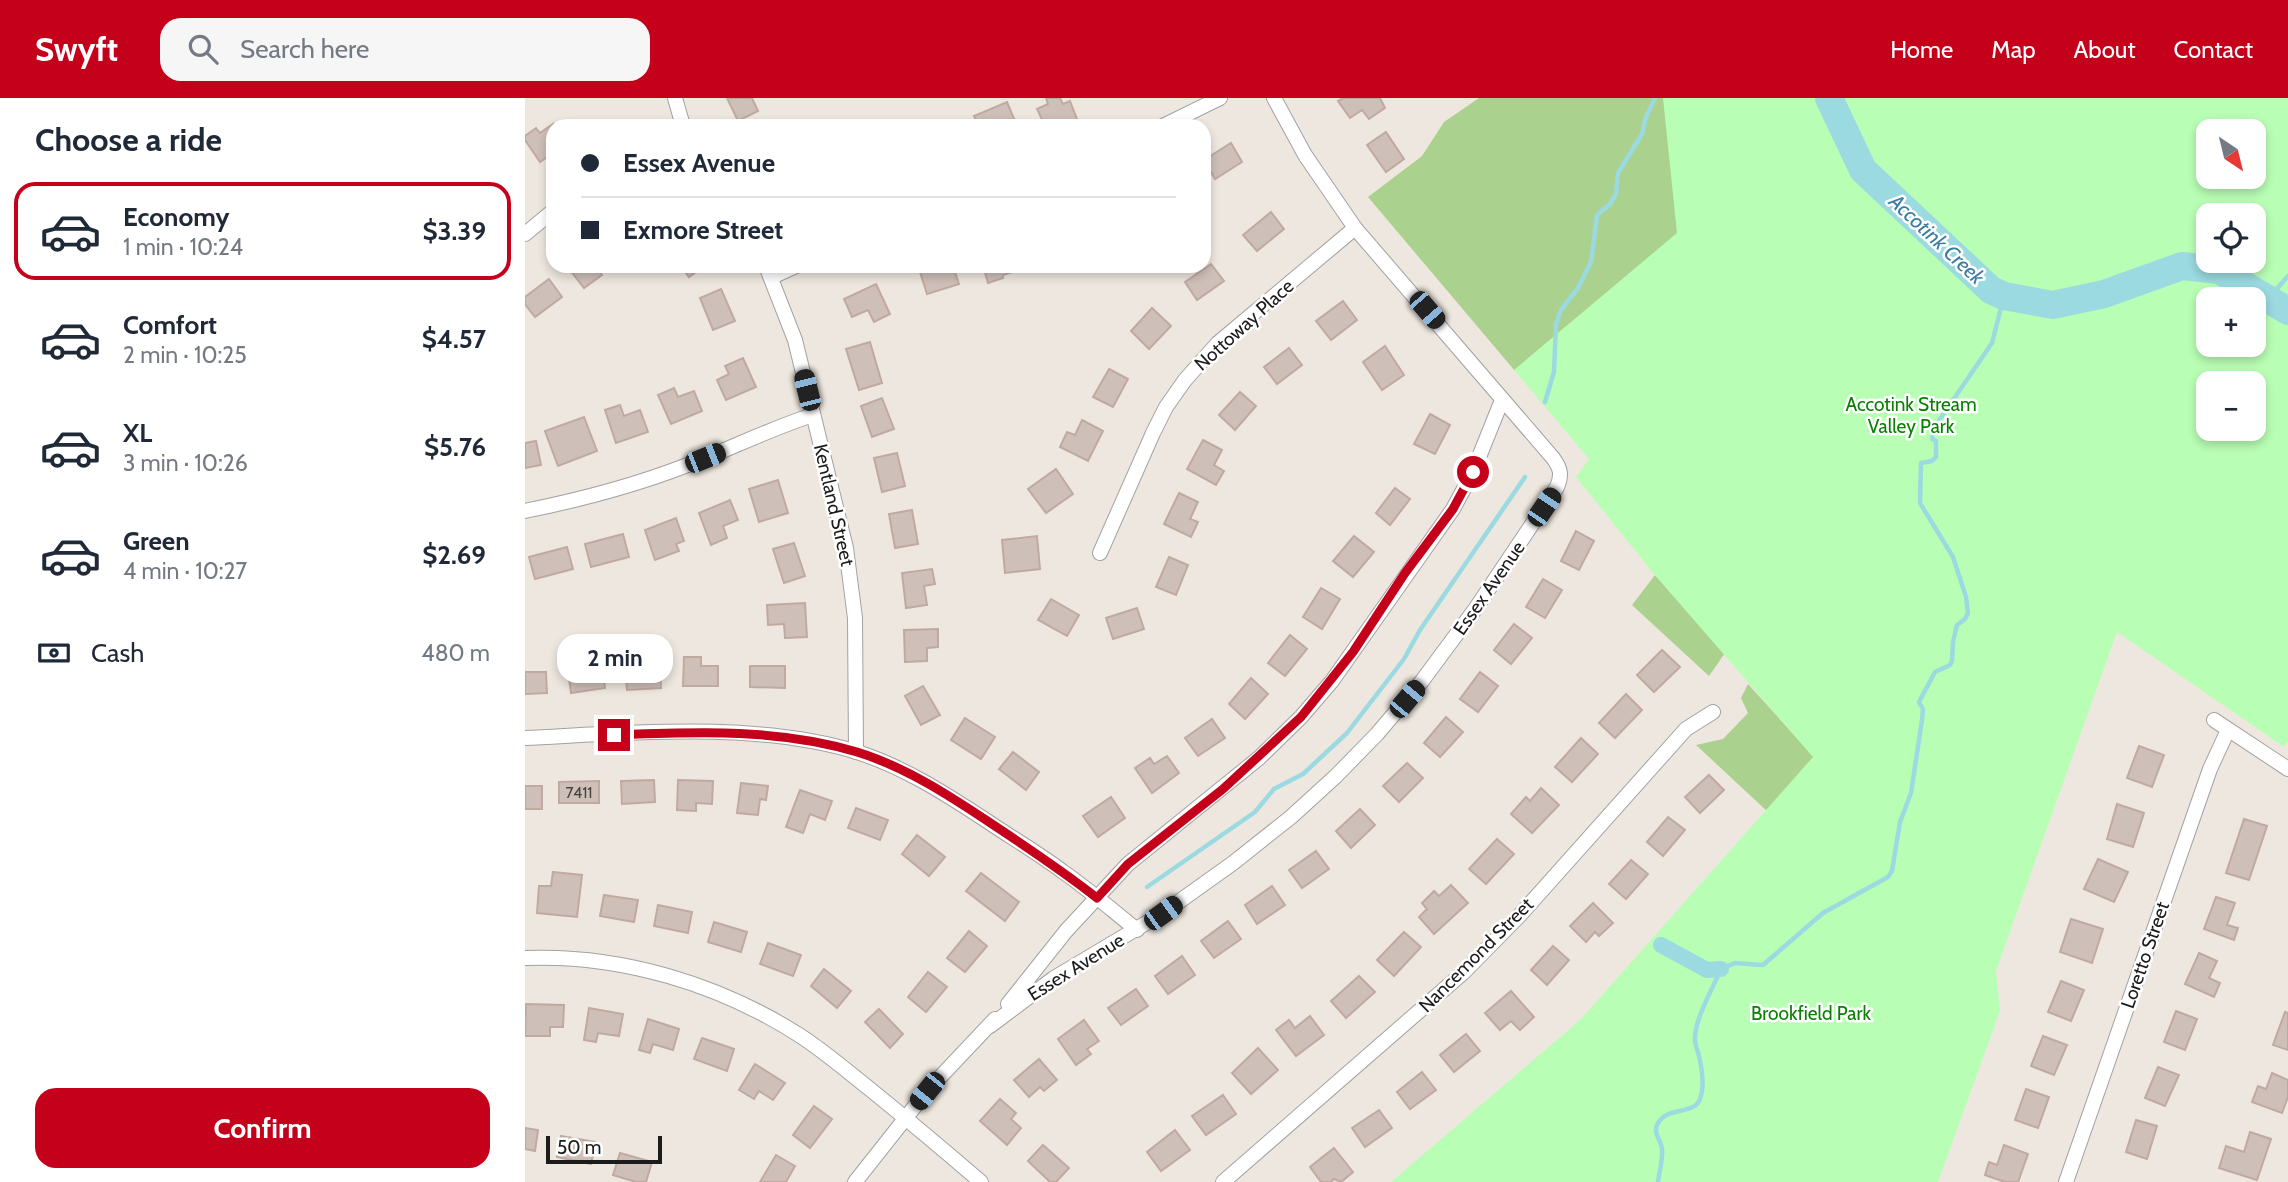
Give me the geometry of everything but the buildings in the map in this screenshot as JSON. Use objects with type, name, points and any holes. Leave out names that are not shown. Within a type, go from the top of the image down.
[{"type":"street","points":[[675,98],[681,119]]},
{"type":"street","points":[[1177,119],[1220,98]]},
{"type":"street","points":[[1274,98],[1305,155],[1355,228],[1445,330],[1502,400]]},
{"type":"street","points":[[525,234],[546,217]]},
{"type":"street","name":"Nottoway Place","points":[[1100,553],[1153,433],[1185,380],[1218,343],[1355,228]]},
{"type":"street","name":"Kentland Street","points":[[769,273],[795,340],[853,586],[856,752]]},
{"type":"street","name":"Essex Avenue","points":[[855,1182],[927,1091],[990,1026],[1066,931],[1128,864],[1259,758],[1301,717],[1332,681],[1453,509],[1473,472],[1502,400],[1553,458],[1561,474],[1557,487],[1476,608],[1422,681],[1377,734],[1291,817],[1233,863],[1137,930],[1053,978],[990,1026]]},
{"type":"street","points":[[525,511],[620,488],[670,472],[785,424],[814,415]]},
{"type":"street","name":"Nancemond Street","points":[[1223,1182],[1464,972],[1520,915],[1686,729],[1713,712]]},
{"type":"street","points":[[2214,720],[2288,769]]},
{"type":"street","name":"Loretto Street","points":[[2066,1182],[2210,769],[2228,730]]},
{"type":"street","points":[[525,738],[739,733],[824,744],[856,752],[879,760],[946,794],[1062,870],[1137,930]]},
{"type":"street","points":[[525,958],[618,965],[683,981],[747,1006],[801,1036],[981,1182]]},
{"type":"green space","points":[[1479,98],[1664,98],[1678,234],[1515,371],[1368,197],[1422,156],[1444,122]]},
{"type":"green space","name":"Accotink Stream Valley Park","points":[[1663,98],[2288,98],[2288,741],[2284,747],[2117,632],[1996,971],[2000,1011],[1938,1182],[1391,1182],[1581,1019],[1813,757],[1654,574],[1576,477],[1589,459],[1514,370],[1677,233]]},
{"type":"green space","points":[[1655,575],[1725,653],[1709,676],[1632,605]]},
{"type":"green space","points":[[1748,684],[1815,758],[1768,812],[1696,745],[1723,739],[1748,713],[1741,698]]},
{"type":"waterway","points":[[1545,402],[1554,372],[1556,324],[1561,310],[1578,288],[1591,262],[1597,215],[1610,204],[1616,194],[1618,173],[1642,134],[1655,98]]},
{"type":"waterway","name":"Accotink Creek","points":[[1829,98],[1863,170],[1991,290],[2004,296],[2053,305],[2104,294],[2182,266],[2219,270],[2288,311]]},
{"type":"waterway","points":[[2268,299],[2288,276]]},
{"type":"waterway","points":[[1658,1182],[1662,1147],[1656,1131],[1657,1125],[1667,1115],[1692,1107],[1700,1099],[1703,1078],[1695,1042],[1696,1032],[1721,969],[1735,963],[1763,965],[1823,913],[1888,877],[1892,871],[1900,822],[1911,793],[1923,709],[1919,702],[1935,672],[1950,665],[1957,625],[1968,613],[1966,597],[1953,557],[1920,503],[1921,463],[1932,461],[1936,457],[1936,441],[1932,439],[1934,428],[1992,343],[2004,296]]},
{"type":"waterway","points":[[1147,887],[1255,812],[1274,789],[1303,774],[1347,733],[1404,659],[1420,630],[1525,477]]},
{"type":"waterway","points":[[1661,945],[1707,970],[1721,969]]},
{"type":"route","points":[[614,735],[739,733],[824,744],[856,752],[879,760],[946,794],[1062,870],[1097,898],[1128,864],[1223,789],[1301,717],[1353,652],[1405,573],[1453,509],[1473,472]]},
{"type":"park label","name":"Brookfield Park","points":[[1811,1013]]}]
